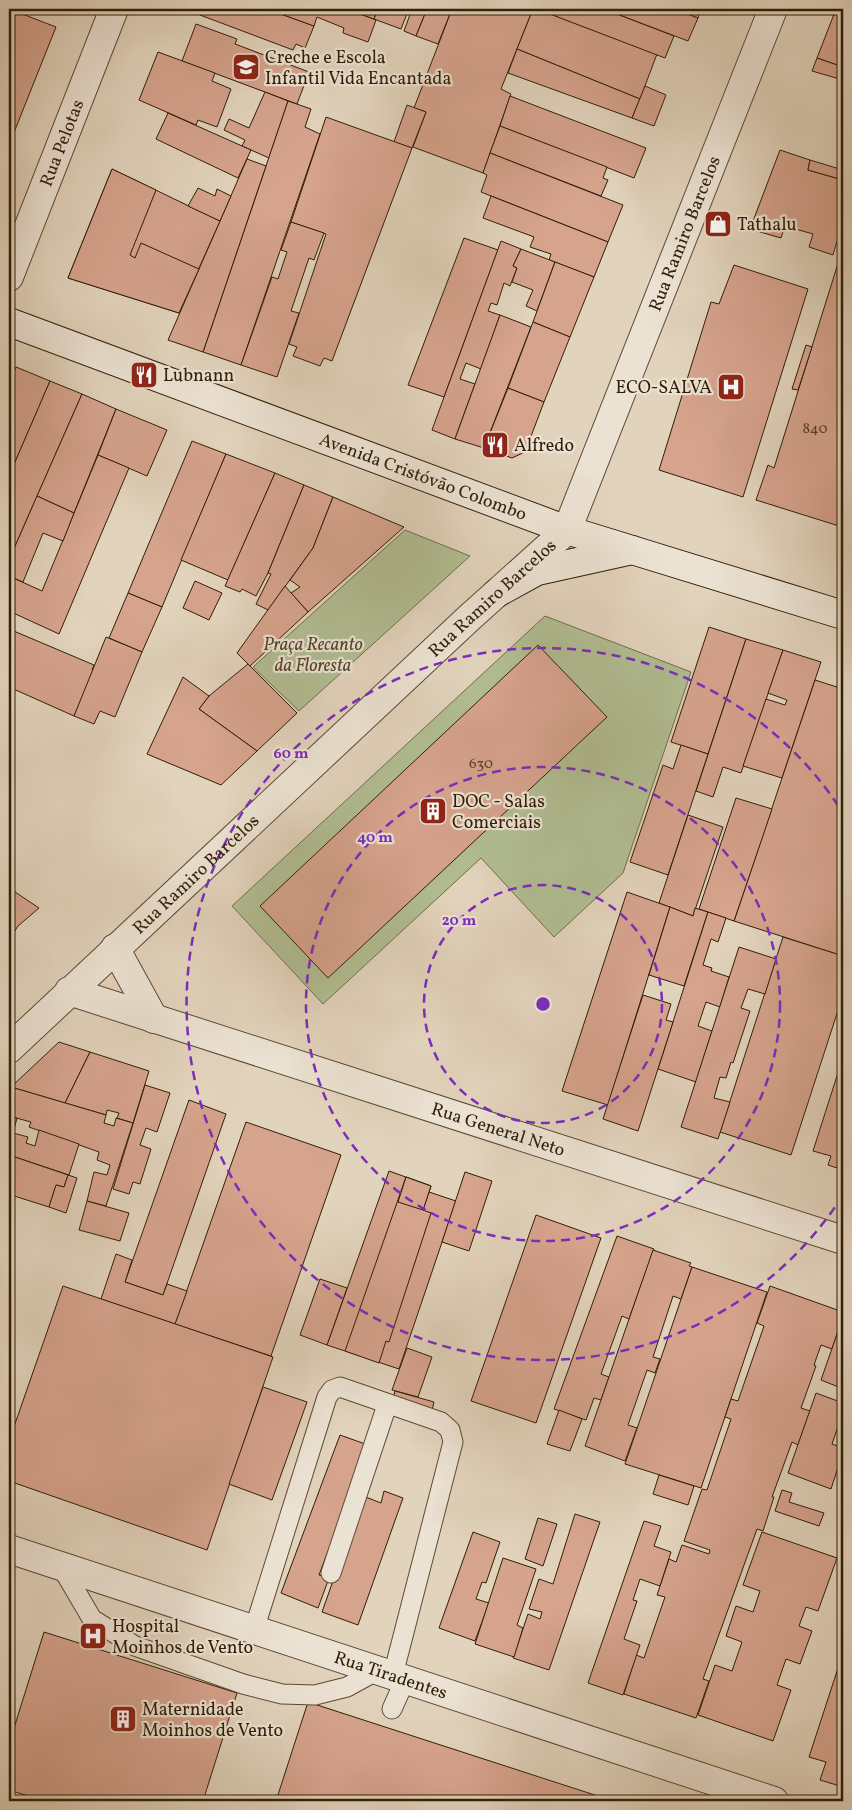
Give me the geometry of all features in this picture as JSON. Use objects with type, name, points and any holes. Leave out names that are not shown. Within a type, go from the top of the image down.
[{"type":"street","name":"Rua Pelotas","points":[[9,277],[114,9]]},
{"type":"street","name":"Rua Ramiro Barcelos","points":[[9,1049],[115,948],[567,530],[773,9]]},
{"type":"street","name":"Avenida Cristóvão Colombo","points":[[9,322],[567,530],[843,615]]},
{"type":"street","points":[[497,593],[537,570],[633,550]]},
{"type":"street","points":[[115,948],[154,1019]]},
{"type":"street","name":"Rua General Neto","points":[[69,991],[843,1240]]},
{"type":"street","name":"Rua Tiradentes","points":[[9,1549],[774,1801]]},
{"type":"lane","points":[[254,1630],[326,1397],[332,1390],[340,1387],[387,1405],[441,1422],[450,1430],[452,1442],[392,1675],[392,1709]]},
{"type":"lane","points":[[331,1573],[387,1405]]},
{"type":"lane","points":[[61,1566],[92,1619],[135,1646],[243,1684],[282,1694],[315,1695],[392,1675]]},
{"type":"green space","name":"Praça Recanto da Floresta","points":[[405,530],[470,556],[299,711],[253,667]]},
{"type":"green space","points":[[545,616],[691,672],[623,873],[554,937],[481,858],[323,1004],[232,906]]},
{"type":"building","points":[[184,9],[267,9],[314,26],[305,48],[296,44],[293,50]]},
{"type":"building","points":[[267,9],[347,9],[376,20],[368,42],[343,33],[344,28],[317,17],[314,26]]},
{"type":"building","points":[[347,9],[378,9],[374,19]]},
{"type":"building","points":[[378,9],[403,9],[408,11],[401,29],[374,19]]},
{"type":"building","points":[[412,9],[427,9],[416,36],[404,31]]},
{"type":"building","points":[[427,9],[452,9],[438,44],[416,36]]},
{"type":"building","points":[[452,9],[533,9],[501,89],[511,94],[483,173],[413,147],[426,112],[414,108]]},
{"type":"building","points":[[533,9],[657,54],[640,99],[517,49]]},
{"type":"building","points":[[552,9],[604,9],[674,36],[665,58],[550,14]]},
{"type":"building","points":[[604,9],[675,9],[698,18],[688,41]]},
{"type":"building","points":[[675,9],[701,9],[698,18]]},
{"type":"building","points":[[836,9],[843,9],[843,67],[817,58]]},
{"type":"building","points":[[12,10],[56,27],[9,145],[9,17]]},
{"type":"building","name":"Creche e Escola Infantil Vida Encantada","points":[[196,24],[237,39],[235,44],[309,72],[297,104],[182,61]]},
{"type":"building","points":[[517,49],[640,99],[632,118],[508,73]]},
{"type":"building","points":[[158,52],[215,73],[212,81],[231,89],[217,127],[198,120],[196,125],[139,100]]},
{"type":"building","points":[[817,58],[843,67],[843,80],[812,71]]},
{"type":"building","points":[[645,86],[666,95],[654,126],[632,118]]},
{"type":"building","points":[[265,92],[288,101],[269,158],[242,146],[245,140],[224,130],[229,119],[249,128]]},
{"type":"building","points":[[510,96],[646,148],[634,178],[500,126]]},
{"type":"building","points":[[288,101],[311,109],[305,127],[320,134],[241,365],[203,352]]},
{"type":"building","points":[[407,105],[426,112],[412,148],[394,142]]},
{"type":"building","points":[[168,113],[251,150],[238,178],[156,139]]},
{"type":"building","points":[[326,117],[412,148],[332,361],[324,358],[320,366],[293,356],[297,347],[289,344],[326,234],[291,222]]},
{"type":"building","points":[[500,126],[607,167],[603,178],[608,180],[601,196],[490,153]]},
{"type":"building","points":[[780,150],[810,160],[808,170],[843,180],[843,243],[837,241],[833,255],[809,247],[813,234],[785,226],[781,238],[750,229]]},
{"type":"building","points":[[490,153],[623,205],[608,242],[481,192],[487,175],[483,173]]},
{"type":"building","points":[[247,159],[266,166],[203,352],[168,340]]},
{"type":"building","points":[[810,160],[843,170],[843,180],[808,170]]},
{"type":"building","points":[[112,169],[220,221],[179,313],[68,278]]},
{"type":"building","points":[[112,169],[156,190],[130,255],[135,258],[141,243],[199,269],[179,313],[68,278]]},
{"type":"building","points":[[198,188],[215,196],[217,189],[231,196],[220,221],[188,206]]},
{"type":"building","points":[[491,196],[608,242],[594,277],[549,260],[551,254],[530,247],[534,237],[483,218]]},
{"type":"building","points":[[291,222],[324,233],[314,260],[309,258],[291,311],[299,313],[277,377],[241,365],[272,277],[278,279],[287,252],[281,250]]},
{"type":"building","points":[[464,238],[498,250],[444,397],[408,385]]},
{"type":"building","points":[[501,241],[521,249],[513,266],[517,268],[510,286],[504,283],[497,305],[491,303],[488,311],[500,315],[481,369],[466,363],[460,379],[475,384],[455,439],[432,430]]},
{"type":"building","points":[[521,249],[555,262],[537,311],[526,306],[533,290],[512,282],[517,268],[513,266]]},
{"type":"building","points":[[840,257],[843,258],[843,480],[841,488],[843,489],[843,512],[839,526],[756,500],[768,465],[774,468]]},
{"type":"building","points":[[555,262],[594,277],[570,337],[533,322]]},
{"type":"building","name":"ECO-SALVA","points":[[734,265],[808,289],[743,497],[659,470],[711,302],[719,304]]},
{"type":"building","points":[[500,315],[531,327],[484,448],[455,439]]},
{"type":"building","points":[[533,322],[570,337],[544,402],[508,388]]},
{"type":"building","points":[[806,345],[812,347],[798,390],[792,389]]},
{"type":"building","points":[[16,367],[50,381],[9,476],[9,384]]},
{"type":"building","points":[[50,381],[82,394],[9,560],[9,476]]},
{"type":"building","points":[[508,388],[544,402],[525,452],[512,458],[484,448]]},
{"type":"building","points":[[82,394],[116,409],[74,513],[37,496]]},
{"type":"building","points":[[116,409],[167,430],[147,476],[98,455]]},
{"type":"building","points":[[192,441],[226,454],[162,607],[128,593]]},
{"type":"building","points":[[226,454],[275,473],[228,580],[181,560]]},
{"type":"building","points":[[98,455],[129,468],[59,634],[9,611],[9,576],[42,591]]},
{"type":"building","points":[[275,473],[304,485],[268,573],[256,596],[242,589],[240,592],[225,586]]},
{"type":"building","points":[[304,485],[333,497],[313,548],[268,610],[256,604],[271,574],[268,573]]},
{"type":"building","points":[[37,496],[74,513],[63,541],[43,533],[23,582],[9,576],[9,560]]},
{"type":"building","points":[[333,497],[404,527],[308,612],[291,593],[300,587],[290,580],[313,548]]},
{"type":"building","points":[[195,581],[222,593],[209,620],[183,608]]},
{"type":"building","points":[[285,586],[308,612],[250,666],[237,653]]},
{"type":"building","points":[[128,593],[162,607],[142,652],[109,638]]},
{"type":"building","points":[[709,627],[746,639],[708,754],[671,742]]},
{"type":"building","points":[[9,629],[94,665],[92,670],[94,670],[74,716],[9,687]]},
{"type":"building","points":[[106,637],[142,652],[115,717],[100,711],[94,724],[74,716]]},
{"type":"building","points":[[746,639],[783,650],[741,773],[723,767],[713,797],[696,791]]},
{"type":"building","name":"DOC - Salas Comerciais","points":[[538,645],[607,717],[328,978],[260,906]]},
{"type":"building","points":[[783,650],[821,662],[782,778],[743,766],[766,699],[785,705],[787,700],[768,693]]},
{"type":"building","points":[[248,664],[297,713],[257,751],[199,709],[209,696]]},
{"type":"building","points":[[183,677],[209,696],[199,709],[257,751],[221,785],[147,754]]},
{"type":"building","points":[[815,680],[843,689],[843,956],[734,921]]},
{"type":"building","points":[[681,745],[708,754],[668,875],[630,862],[663,765],[673,769]]},
{"type":"building","points":[[736,798],[772,809],[734,921],[699,909]]},
{"type":"building","points":[[688,815],[723,827],[693,916],[659,903]]},
{"type":"building","points":[[9,888],[39,908],[18,926],[9,940]]},
{"type":"building","points":[[627,892],[670,907],[608,1105],[562,1091]]},
{"type":"building","points":[[670,907],[693,916],[695,908],[708,912],[684,986],[649,975]]},
{"type":"building","points":[[708,912],[726,918],[718,942],[711,939],[703,965],[712,968],[711,971],[729,977],[720,1007],[706,1002],[698,1026],[712,1031],[696,1082],[658,1069]]},
{"type":"building","points":[[783,937],[843,956],[843,995],[791,1155],[720,1132]]},
{"type":"building","points":[[739,947],[776,959],[765,994],[748,989],[741,1008],[750,1011],[733,1063],[731,1062],[726,1078],[720,1077],[714,1098],[730,1102],[718,1139],[681,1127]]},
{"type":"building","points":[[643,995],[671,1004],[666,1020],[673,1022],[638,1131],[603,1119]]},
{"type":"building","points":[[59,1042],[90,1052],[65,1103],[11,1087]]},
{"type":"building","points":[[90,1052],[149,1071],[133,1123],[117,1118],[119,1113],[107,1110],[106,1115],[65,1103]]},
{"type":"building","points":[[843,1057],[843,1170],[828,1165],[831,1156],[813,1151]]},
{"type":"building","points":[[145,1085],[170,1093],[157,1132],[146,1128],[140,1145],[151,1149],[140,1184],[133,1182],[129,1194],[113,1189]]},
{"type":"building","points":[[11,1087],[106,1115],[104,1123],[114,1126],[116,1118],[133,1123],[106,1206],[87,1201],[94,1172],[107,1175],[110,1165],[97,1160],[99,1152],[29,1127],[31,1122],[9,1116],[9,1089]]},
{"type":"building","points":[[189,1100],[226,1114],[163,1295],[125,1282]]},
{"type":"building","points":[[9,1116],[17,1118],[13,1133],[28,1137],[26,1143],[35,1146],[39,1130],[79,1144],[69,1175],[9,1155]]},
{"type":"building","points":[[246,1122],[341,1155],[271,1356],[175,1324]]},
{"type":"building","points":[[9,1155],[68,1175],[64,1187],[56,1185],[49,1207],[11,1195],[15,1183],[9,1181]]},
{"type":"building","points":[[389,1171],[431,1186],[429,1192],[456,1201],[399,1369],[327,1345]]},
{"type":"building","points":[[465,1172],[492,1181],[469,1251],[442,1242]]},
{"type":"building","points":[[68,1175],[77,1178],[66,1213],[49,1207],[56,1185],[64,1187]]},
{"type":"building","points":[[406,1177],[431,1186],[423,1210],[431,1213],[389,1342],[386,1341],[379,1363],[345,1351]]},
{"type":"building","points":[[406,1177],[431,1186],[423,1210],[398,1202]]},
{"type":"building","points":[[87,1201],[129,1213],[120,1241],[79,1230]]},
{"type":"building","points":[[536,1215],[601,1238],[536,1423],[471,1401]]},
{"type":"building","points":[[617,1236],[654,1249],[629,1319],[622,1316],[601,1374],[609,1377],[601,1400],[594,1398],[586,1420],[554,1409]]},
{"type":"building","points":[[653,1250],[691,1263],[689,1266],[692,1267],[681,1299],[673,1296],[653,1357],[660,1359],[655,1373],[647,1370],[628,1425],[637,1428],[625,1461],[585,1446]]},
{"type":"building","points":[[116,1254],[132,1260],[125,1282],[163,1295],[167,1284],[187,1291],[175,1324],[101,1299]]},
{"type":"building","points":[[692,1267],[767,1292],[701,1488],[625,1464]]},
{"type":"building","points":[[320,1279],[347,1288],[327,1345],[300,1335]]},
{"type":"building","points":[[63,1286],[273,1357],[207,1550],[9,1481],[9,1441]]},
{"type":"building","points":[[770,1286],[843,1312],[843,1316],[832,1349],[821,1345],[814,1365],[816,1366],[801,1408],[810,1411],[798,1445],[792,1442],[772,1497],[774,1497],[763,1531],[757,1529],[703,1679],[709,1681],[696,1718],[624,1694],[636,1655],[644,1658],[665,1597],[657,1595],[669,1559],[676,1562],[682,1545],[709,1554],[710,1550],[684,1541],[702,1489],[707,1490],[731,1419],[725,1417],[731,1399],[738,1401],[764,1326],[757,1323]]},
{"type":"building","points":[[843,1317],[843,1382],[841,1388],[821,1380]]},
{"type":"building","points":[[407,1348],[432,1357],[418,1397],[392,1390]]},
{"type":"building","points":[[263,1387],[307,1402],[272,1500],[229,1484]]},
{"type":"building","points":[[395,1391],[434,1402],[431,1415],[392,1403]]},
{"type":"building","points":[[816,1393],[843,1403],[843,1412],[832,1444],[843,1448],[843,1452],[831,1489],[788,1473]]},
{"type":"building","points":[[559,1410],[582,1419],[570,1451],[547,1444]]},
{"type":"building","points":[[340,1435],[368,1445],[319,1575],[329,1578],[318,1608],[281,1593]]},
{"type":"building","points":[[659,1475],[694,1486],[688,1505],[653,1494]]},
{"type":"building","points":[[782,1490],[792,1493],[789,1502],[824,1513],[819,1526],[775,1511]]},
{"type":"building","points":[[384,1491],[403,1498],[358,1625],[322,1612],[363,1496],[381,1503]]},
{"type":"building","points":[[575,1514],[600,1522],[549,1670],[513,1658],[528,1614],[540,1619],[542,1612],[529,1609],[539,1579],[553,1584]]},
{"type":"building","points":[[538,1518],[557,1524],[543,1566],[525,1559]]},
{"type":"building","points":[[644,1521],[661,1526],[654,1546],[671,1552],[660,1586],[640,1579],[633,1600],[637,1601],[624,1639],[640,1645],[623,1695],[588,1683]]},
{"type":"building","points":[[473,1532],[500,1542],[486,1583],[482,1582],[476,1599],[489,1603],[475,1641],[439,1628]]},
{"type":"building","points":[[762,1532],[837,1558],[818,1611],[806,1607],[799,1626],[812,1631],[800,1664],[786,1659],[777,1685],[791,1690],[773,1741],[698,1715],[715,1665],[732,1671],[742,1642],[726,1636],[736,1606],[753,1612],[760,1591],[743,1585]]},
{"type":"building","points":[[503,1558],[536,1569],[517,1625],[523,1628],[514,1657],[475,1644]]},
{"type":"building","name":"Maternidade Moinhos de Vento","points":[[44,1632],[237,1693],[203,1801],[45,1801],[9,1790],[9,1744]]},
{"type":"building","points":[[839,1665],[843,1666],[843,1775],[840,1786],[820,1780],[826,1762],[809,1757]]},
{"type":"building","points":[[308,1702],[604,1798],[603,1801],[276,1801]]},
{"type":"place","name":"Creche e Escola Infantil Vida Encantada","points":[[246,67]]},
{"type":"place","name":"Tathalu","points":[[718,224]]},
{"type":"place","name":"Lubnann","points":[[144,375]]},
{"type":"place","name":"ECO-SALVA","points":[[731,387]]},
{"type":"place","name":"Alfredo","points":[[495,445]]},
{"type":"place","name":"DOC - Salas Comerciais","points":[[433,811]]},
{"type":"place","name":"Hospital Moinhos de Vento","points":[[93,1636]]},
{"type":"place","name":"Maternidade Moinhos de Vento","points":[[123,1719]]}]
